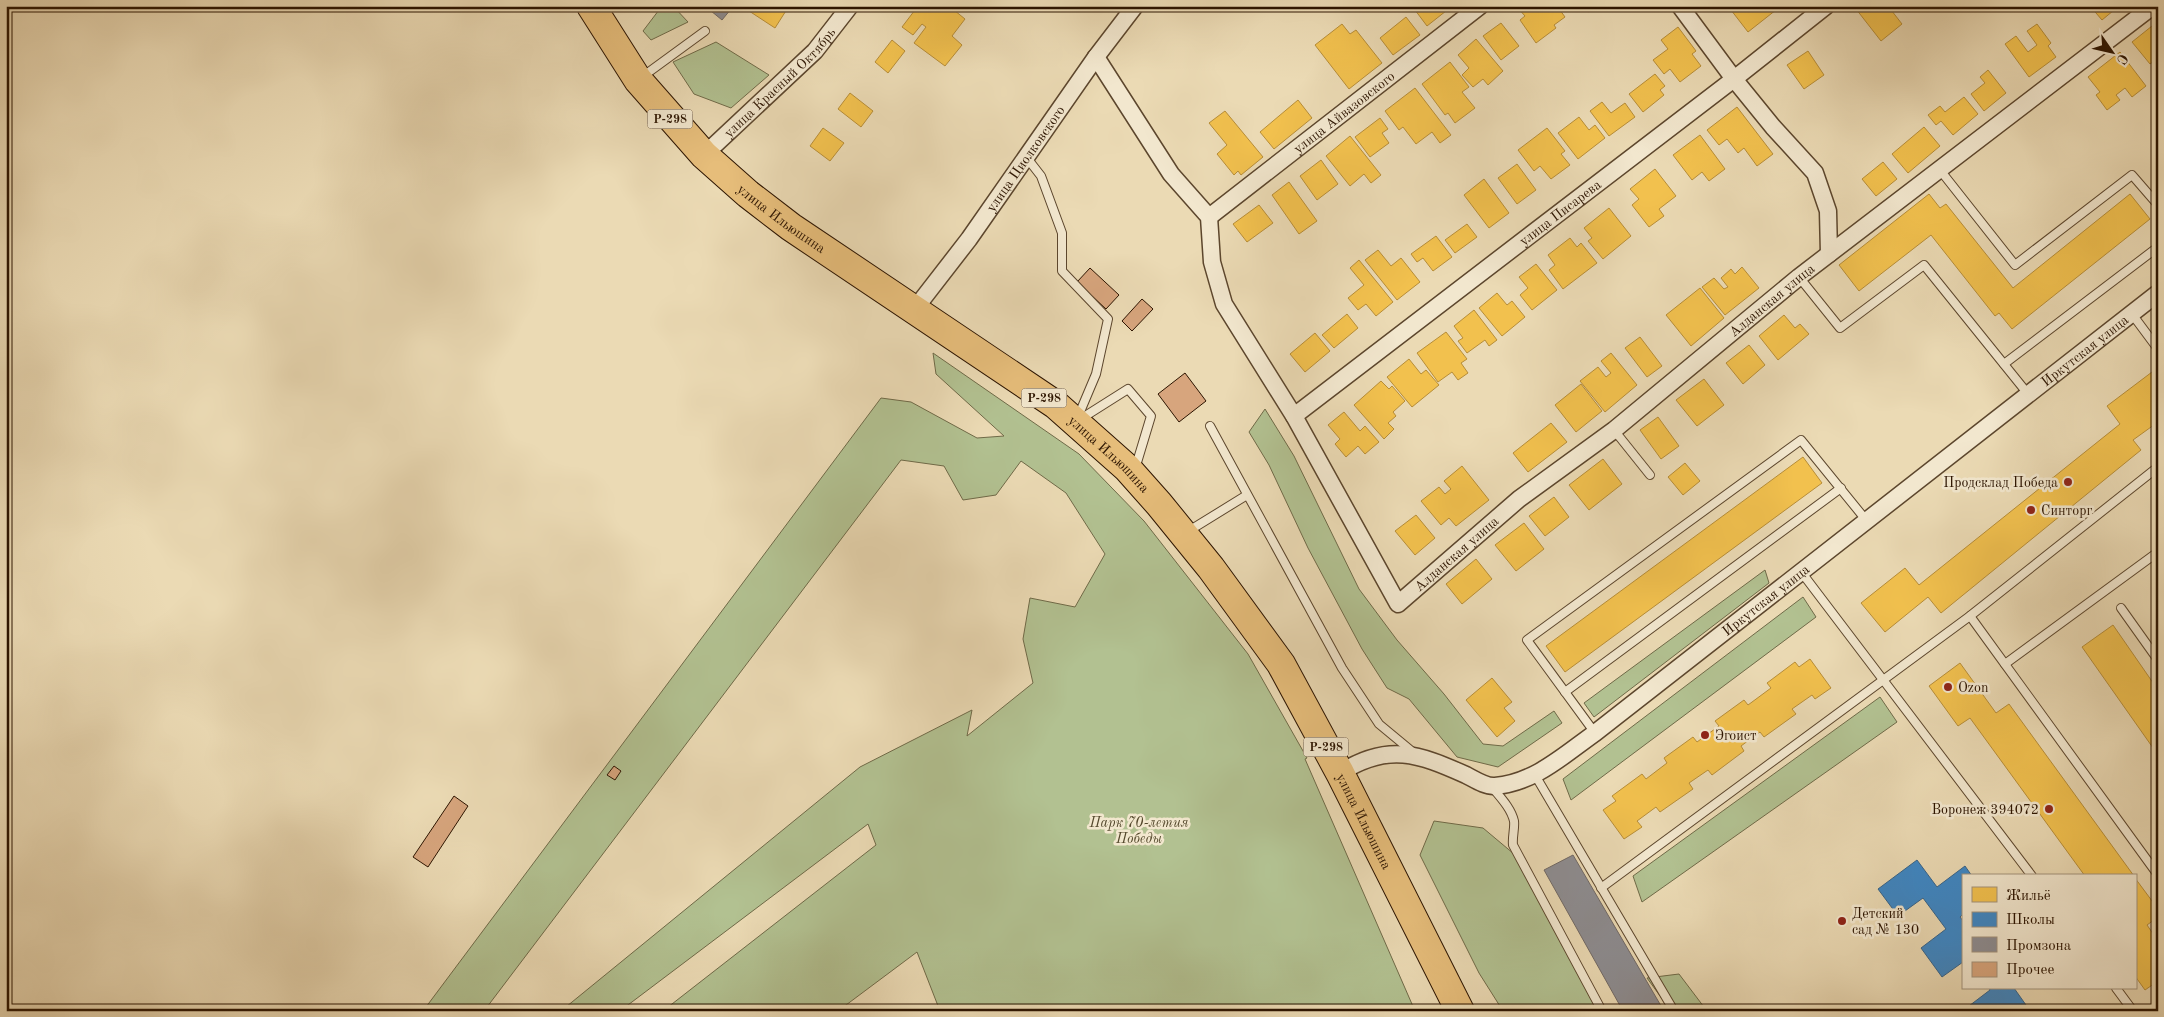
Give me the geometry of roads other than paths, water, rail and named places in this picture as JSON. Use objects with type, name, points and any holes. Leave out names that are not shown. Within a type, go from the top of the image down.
[{"type":"highway","name":"улица Ильюшина","points":[[591,6],[638,80],[704,155],[748,194],[791,227],[1056,405],[1133,475],[1184,534],[1281,664],[1340,773],[1460,1011]]},
{"type":"street","name":"улица Красный Октябрь","points":[[704,155],[815,52],[850,6]]},
{"type":"street","name":"улица Циолковского","points":[[914,310],[969,239],[1096,57],[1135,6]]},
{"type":"street","name":"улица Айвазовского","points":[[1209,217],[1480,6]]},
{"type":"street","points":[[1680,6],[1734,80],[1815,173],[1828,211],[1830,254]]},
{"type":"street","name":"улица Писарева","points":[[1294,416],[1734,80],[1826,6]]},
{"type":"street","name":"Алданская улица","points":[[1294,416],[1398,604],[1518,499],[1614,430],[1799,277],[2153,6]]},
{"type":"street","points":[[1096,57],[1171,174],[1209,217],[1212,262],[1224,304],[1294,416]]},
{"type":"street","name":"Иркутская улица","points":[[1492,787],[1514,784],[1534,775],[1595,733],[2158,293]]},
{"type":"street","points":[[1340,773],[1355,763],[1395,753],[1430,759],[1492,787]]},
{"type":"lane","points":[[638,80],[705,31]]},
{"type":"lane","points":[[1027,158],[1041,176],[1062,233],[1062,271],[1108,318],[1096,374],[1075,423]]},
{"type":"lane","points":[[1940,170],[2015,265],[2132,175],[2158,205]]},
{"type":"lane","points":[[2004,364],[2158,247]]},
{"type":"lane","points":[[1799,277],[1840,328],[1924,265],[2028,394]]},
{"type":"lane","points":[[2132,314],[2158,349]]},
{"type":"lane","points":[[1075,423],[1128,389],[1151,416],[1133,475]]},
{"type":"lane","points":[[1210,426],[1342,668],[1379,724],[1417,756]]},
{"type":"lane","points":[[1614,430],[1650,476]]},
{"type":"lane","points":[[1595,733],[1527,640],[1801,440],[1866,520]]},
{"type":"lane","points":[[1602,888],[1970,616],[2158,468]]},
{"type":"lane","points":[[1565,692],[1841,488]]},
{"type":"lane","points":[[1184,534],[1247,495]]},
{"type":"lane","points":[[2005,664],[2158,552]]},
{"type":"lane","points":[[1802,573],[2030,874]]},
{"type":"lane","points":[[2121,608],[2158,660]]},
{"type":"lane","points":[[1970,616],[2158,875]]},
{"type":"lane","points":[[1534,775],[1674,1011]]},
{"type":"lane","points":[[1492,787],[1508,807],[1514,822],[1513,845],[1602,1011]]},
{"type":"lane","points":[[2117,990],[2133,1011]]},
{"type":"place","name":"Продсклад Победа","points":[[2068,482]]},
{"type":"place","name":"Синторг","points":[[2031,510]]},
{"type":"place","name":"Ozon","points":[[1948,687]]},
{"type":"place","name":"Эгоист","points":[[1705,735]]},
{"type":"place","name":"Воронеж 394072","points":[[2049,809]]},
{"type":"place","name":"Детский сад № 130","points":[[1842,921]]},
{"type":"park label","name":"Парк 70-летия Победы","points":[[1139,830]]}]
